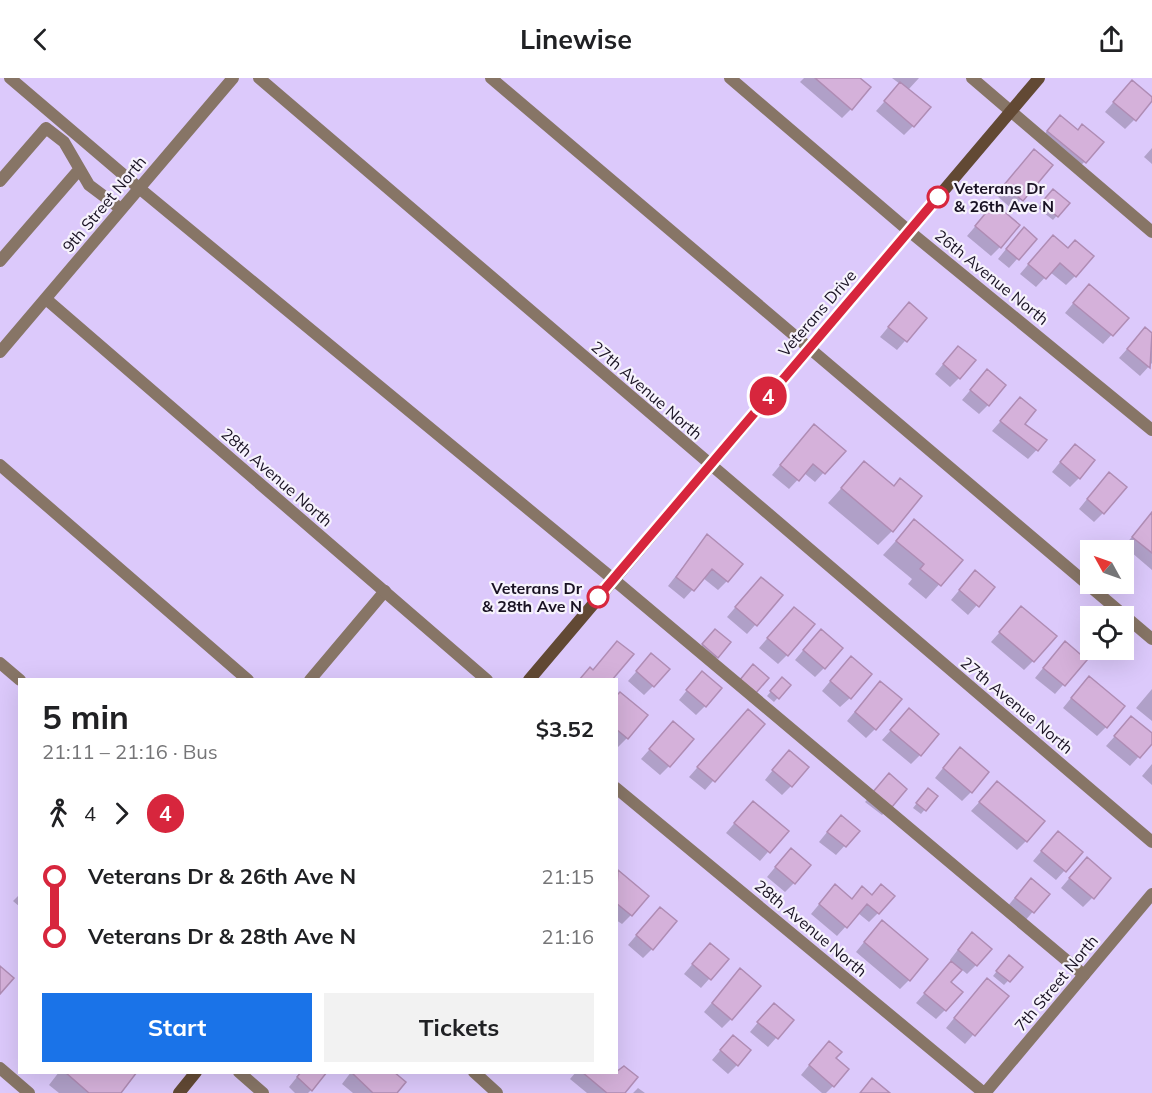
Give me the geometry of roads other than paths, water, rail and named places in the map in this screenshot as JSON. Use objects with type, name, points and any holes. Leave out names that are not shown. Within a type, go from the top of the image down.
[{"type":"main road","name":"Veterans Drive","points":[[531,678],[1039,78]]},
{"type":"main road","points":[[178,1093],[194,1074]]},
{"type":"street","points":[[10,78],[139,188],[613,579],[1084,975]]},
{"type":"street","name":"9th Street North","points":[[0,352],[233,78]]},
{"type":"street","name":"27th Avenue North","points":[[259,78],[1152,842]]},
{"type":"street","points":[[491,78],[1152,639]]},
{"type":"street","name":"26th Avenue North","points":[[730,78],[909,231],[1152,430]]},
{"type":"street","points":[[972,78],[1152,232]]},
{"type":"street","points":[[0,181],[45,128],[64,142],[78,171],[88,185],[121,209]]},
{"type":"street","points":[[0,261],[78,171]]},
{"type":"street","name":"28th Avenue North","points":[[46,299],[485,678]]},
{"type":"street","points":[[0,465],[246,678]]},
{"type":"street","points":[[312,678],[385,591]]},
{"type":"street","points":[[0,663],[18,678]]},
{"type":"street","name":"28th Avenue North","points":[[618,790],[984,1093]]},
{"type":"street","name":"7th Street North","points":[[984,1093],[1152,894]]},
{"type":"street","points":[[0,1068],[29,1093]]},
{"type":"street","points":[[241,1074],[263,1093]]},
{"type":"street","points":[[476,1074],[497,1093]]},
{"type":"place","name":"Veterans Dr & 26th Ave N","points":[[938,197]]},
{"type":"place","name":"Veterans Dr & 28th Ave N","points":[[598,597]]}]
